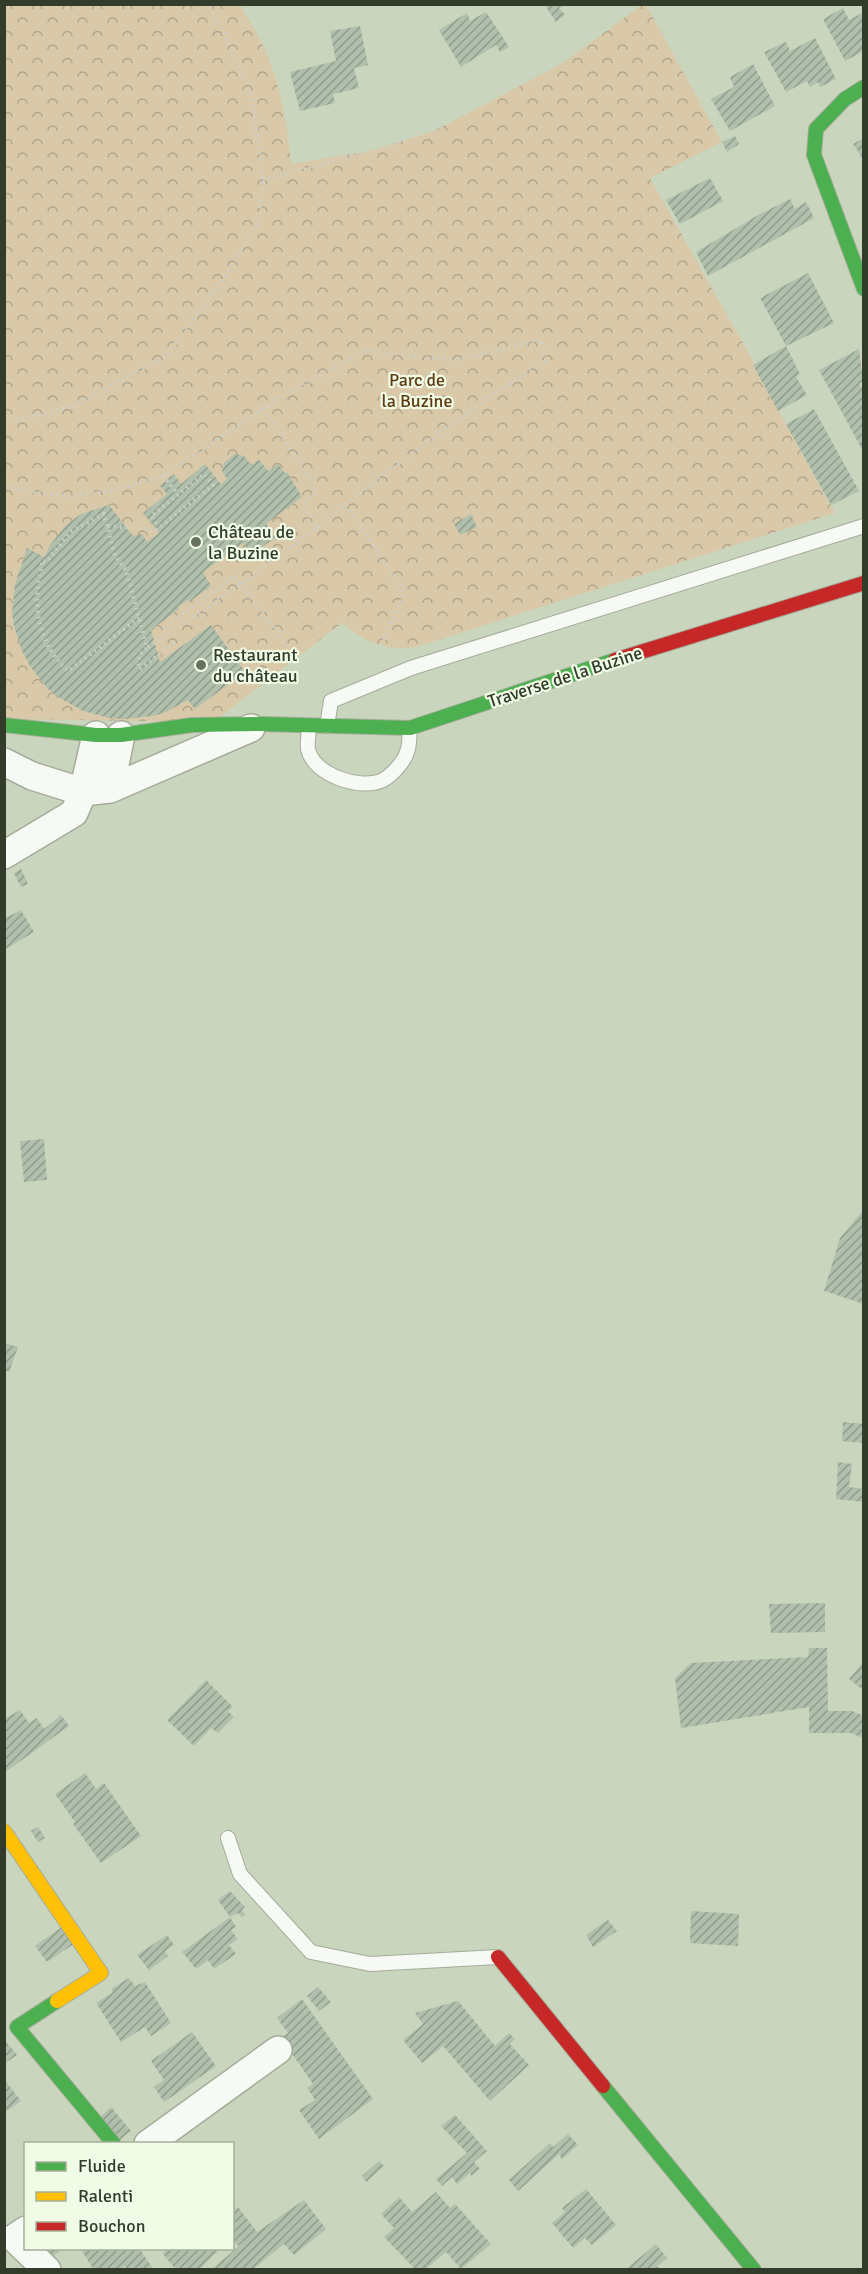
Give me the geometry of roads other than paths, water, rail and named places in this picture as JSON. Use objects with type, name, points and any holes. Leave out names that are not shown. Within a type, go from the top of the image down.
[{"type":"street","points":[[864,87],[845,99],[816,129],[814,155],[864,289]]},
{"type":"street","name":"Traverse de la Buzine","points":[[4,725],[108,735],[192,725],[262,724],[410,729],[661,645],[864,583]]},
{"type":"street","name":"Traverse de la Buzine","points":[[4,762],[32,776],[83,792],[110,789],[262,724]]},
{"type":"street","points":[[108,735],[110,789]]},
{"type":"street","points":[[4,855],[74,813],[108,735]]},
{"type":"street","points":[[4,1831],[101,1973],[17,2028],[112,2142]]},
{"type":"street","points":[[498,1957],[754,2270]]},
{"type":"street","points":[[151,2142],[278,2050]]},
{"type":"street","points":[[30,2250],[47,2270]]},
{"type":"lane","points":[[327,726],[331,701],[411,668],[864,526]]},
{"type":"lane","points":[[309,726],[308,750],[320,768],[335,777],[355,783],[382,781],[397,768],[408,752],[410,729]]},
{"type":"lane","points":[[228,1838],[240,1874],[311,1952],[370,1964],[498,1957]]},
{"type":"place","name":"Château de la Buzine","points":[[196,542]]},
{"type":"place","name":"Restaurant du château","points":[[201,665]]},
{"type":"park label","name":"Parc de la Buzine","points":[[417,390]]}]
